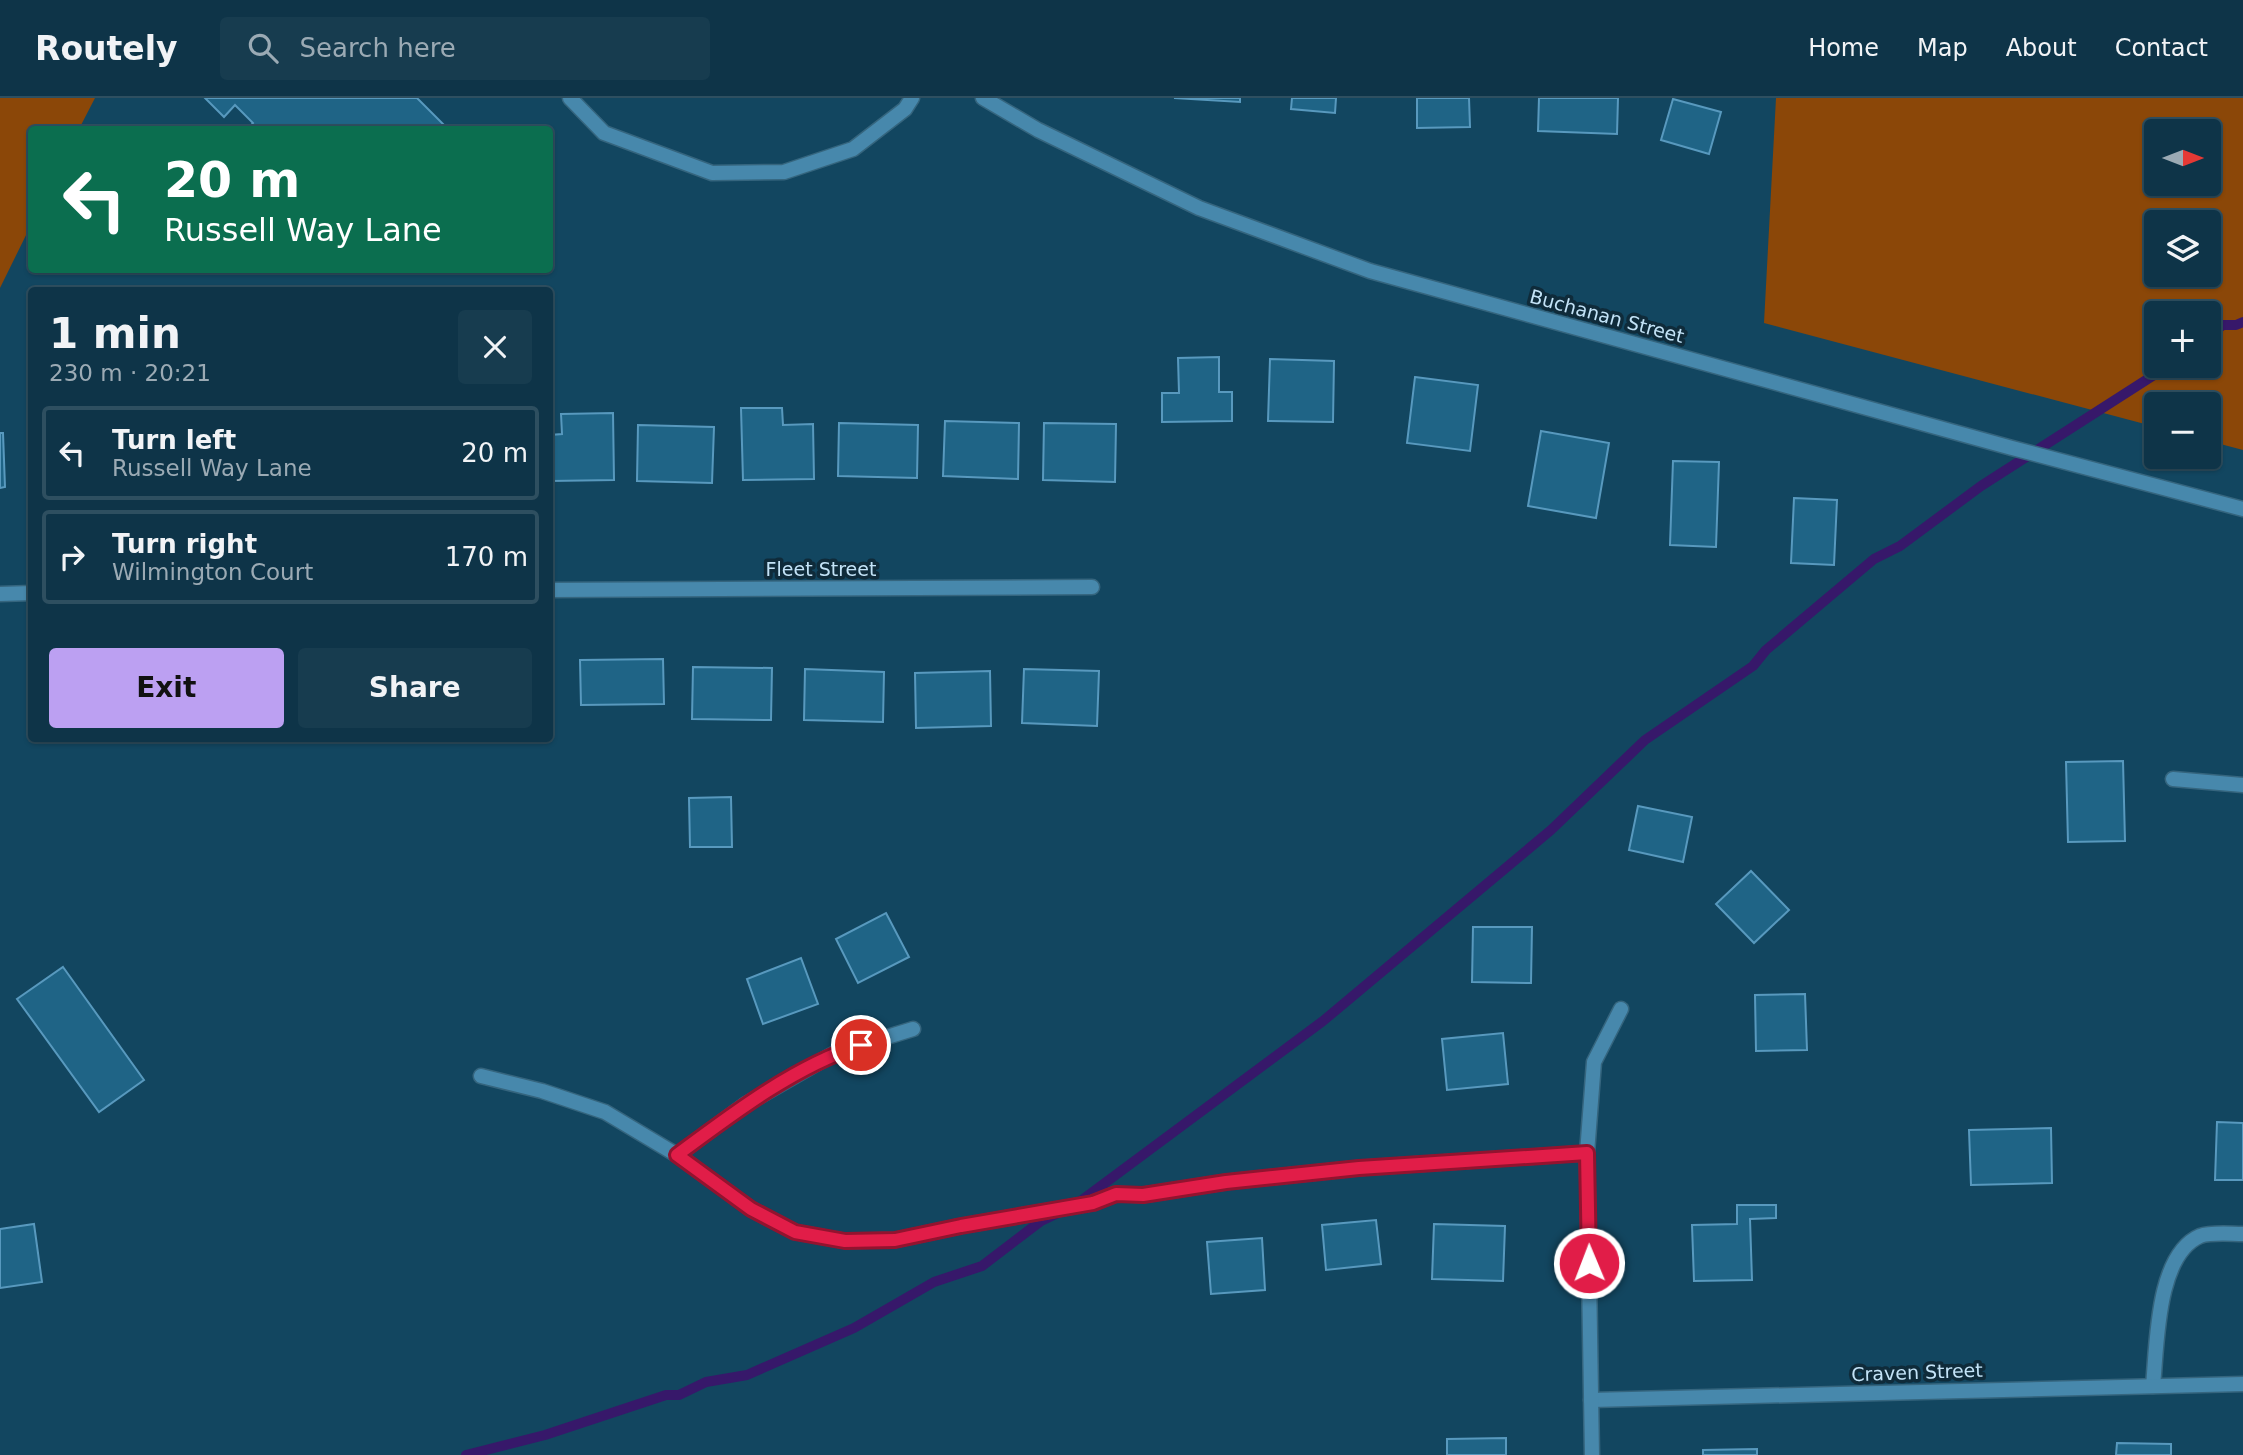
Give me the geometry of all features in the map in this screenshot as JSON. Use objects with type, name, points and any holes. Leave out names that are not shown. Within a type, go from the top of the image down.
[{"type":"street","points":[[570,98],[604,133],[712,173],[784,172],[853,149],[905,109],[912,98]]},
{"type":"street","name":"Buchanan Street","points":[[983,98],[1038,130],[1199,208],[1370,271],[2025,452],[2243,509]]},
{"type":"street","name":"Fleet Street","points":[[553,590],[1092,587]]},
{"type":"street","points":[[0,594],[28,593]]},
{"type":"street","points":[[2173,779],[2243,785]]},
{"type":"street","points":[[1592,1455],[1587,1153],[1594,1062],[1621,1009]]},
{"type":"street","points":[[677,1155],[746,1104],[835,1053],[913,1029]]},
{"type":"street","points":[[481,1076],[542,1091],[605,1112],[677,1155],[751,1209],[795,1232],[845,1241],[895,1240],[1093,1203],[1116,1194],[1143,1195],[1226,1182],[1359,1168],[1587,1153]]},
{"type":"street","points":[[2152,1386],[2162,1297],[2172,1266],[2184,1248],[2201,1236],[2243,1234]]},
{"type":"street","name":"Craven Street","points":[[1591,1400],[2243,1384]]},
{"type":"shaded area","points":[[0,98],[95,98],[81,126],[28,126],[28,231],[0,288]]},
{"type":"shaded area","points":[[1776,98],[2243,98],[2243,450],[2221,444],[2221,392],[2144,392],[2144,424],[1764,323]]},
{"type":"building","points":[[205,98],[417,98],[445,126],[250,126],[253,123],[235,105],[224,117]]},
{"type":"building","points":[[1174,98],[1240,98],[1240,102]]},
{"type":"building","points":[[1292,98],[1336,98],[1335,113],[1291,109]]},
{"type":"building","points":[[1417,98],[1469,98],[1470,127],[1417,128]]},
{"type":"building","points":[[1539,98],[1618,98],[1617,134],[1538,131]]},
{"type":"building","points":[[1673,99],[1721,112],[1709,154],[1661,140]]},
{"type":"building","points":[[1219,357],[1219,392],[1232,392],[1232,421],[1162,422],[1162,393],[1179,393],[1178,358]]},
{"type":"building","points":[[1270,359],[1334,361],[1333,422],[1268,421]]},
{"type":"building","points":[[1415,377],[1478,385],[1470,451],[1407,443]]},
{"type":"building","points":[[741,408],[782,408],[783,425],[813,424],[814,479],[743,480]]},
{"type":"building","points":[[613,413],[614,480],[553,481],[553,435],[562,434],[561,414]]},
{"type":"building","points":[[945,421],[1019,423],[1018,479],[943,476]]},
{"type":"building","points":[[839,423],[918,425],[917,478],[838,476]]},
{"type":"building","points":[[1044,423],[1116,424],[1115,482],[1043,480]]},
{"type":"building","points":[[638,425],[714,427],[712,483],[637,481]]},
{"type":"building","points":[[1541,431],[1609,443],[1596,518],[1528,506]]},
{"type":"building","points":[[0,433],[3,433],[5,487],[0,488]]},
{"type":"building","points":[[1673,461],[1719,462],[1716,547],[1670,545]]},
{"type":"building","points":[[1794,498],[1837,500],[1834,565],[1791,563]]},
{"type":"building","points":[[663,659],[664,704],[581,705],[580,660]]},
{"type":"building","points":[[693,667],[772,668],[771,720],[692,719]]},
{"type":"building","points":[[805,669],[884,672],[883,722],[804,720]]},
{"type":"building","points":[[1024,669],[1099,671],[1097,726],[1022,723]]},
{"type":"building","points":[[990,671],[991,726],[916,728],[915,673]]},
{"type":"building","points":[[2123,761],[2125,841],[2068,842],[2066,762]]},
{"type":"building","points":[[731,797],[732,847],[690,847],[689,798]]},
{"type":"building","points":[[1638,806],[1692,817],[1683,862],[1629,850]]},
{"type":"building","points":[[1751,871],[1789,910],[1754,943],[1716,904]]},
{"type":"building","points":[[886,913],[909,957],[858,983],[836,939]]},
{"type":"building","points":[[1473,927],[1532,927],[1531,983],[1472,982]]},
{"type":"building","points":[[801,958],[818,1004],[763,1024],[747,979]]},
{"type":"building","points":[[63,967],[144,1080],[99,1112],[17,999]]},
{"type":"building","points":[[1805,994],[1807,1050],[1756,1051],[1755,995]]},
{"type":"building","points":[[1503,1033],[1508,1084],[1447,1090],[1442,1039]]},
{"type":"building","points":[[2217,1122],[2243,1123],[2243,1180],[2215,1180]]},
{"type":"building","points":[[2051,1128],[2052,1183],[1971,1185],[1969,1130]]},
{"type":"building","points":[[1737,1205],[1776,1205],[1776,1218],[1750,1219],[1752,1280],[1694,1281],[1692,1225],[1737,1224]]},
{"type":"building","points":[[1376,1220],[1381,1264],[1326,1270],[1322,1225]]},
{"type":"building","points":[[34,1224],[42,1282],[0,1288],[0,1229]]},
{"type":"building","points":[[1434,1224],[1505,1226],[1503,1281],[1432,1279]]},
{"type":"building","points":[[1262,1238],[1265,1290],[1211,1294],[1207,1242]]},
{"type":"building","points":[[1506,1438],[1506,1455],[1447,1455],[1447,1439]]},
{"type":"building","points":[[2117,1443],[2171,1444],[2171,1455],[2116,1455]]},
{"type":"building","points":[[1757,1449],[1757,1455],[1703,1455],[1703,1450]]},
{"type":"waterway","points":[[2221,326],[2243,322]]},
{"type":"waterway","points":[[1078,1203],[1323,1021],[1551,830],[1645,740],[1753,666],[1766,650],[1874,559],[1900,546],[1981,486],[2149,378]]},
{"type":"waterway","points":[[466,1455],[545,1435],[666,1395],[679,1395],[706,1382],[747,1375],[854,1328],[934,1282],[982,1266],[1041,1221],[1060,1212]]},
{"type":"route","points":[[861,1045],[835,1053],[746,1104],[677,1155],[751,1209],[795,1232],[845,1241],[895,1240],[1093,1203],[1116,1194],[1143,1195],[1226,1182],[1359,1168],[1587,1153],[1589,1263]]}]
